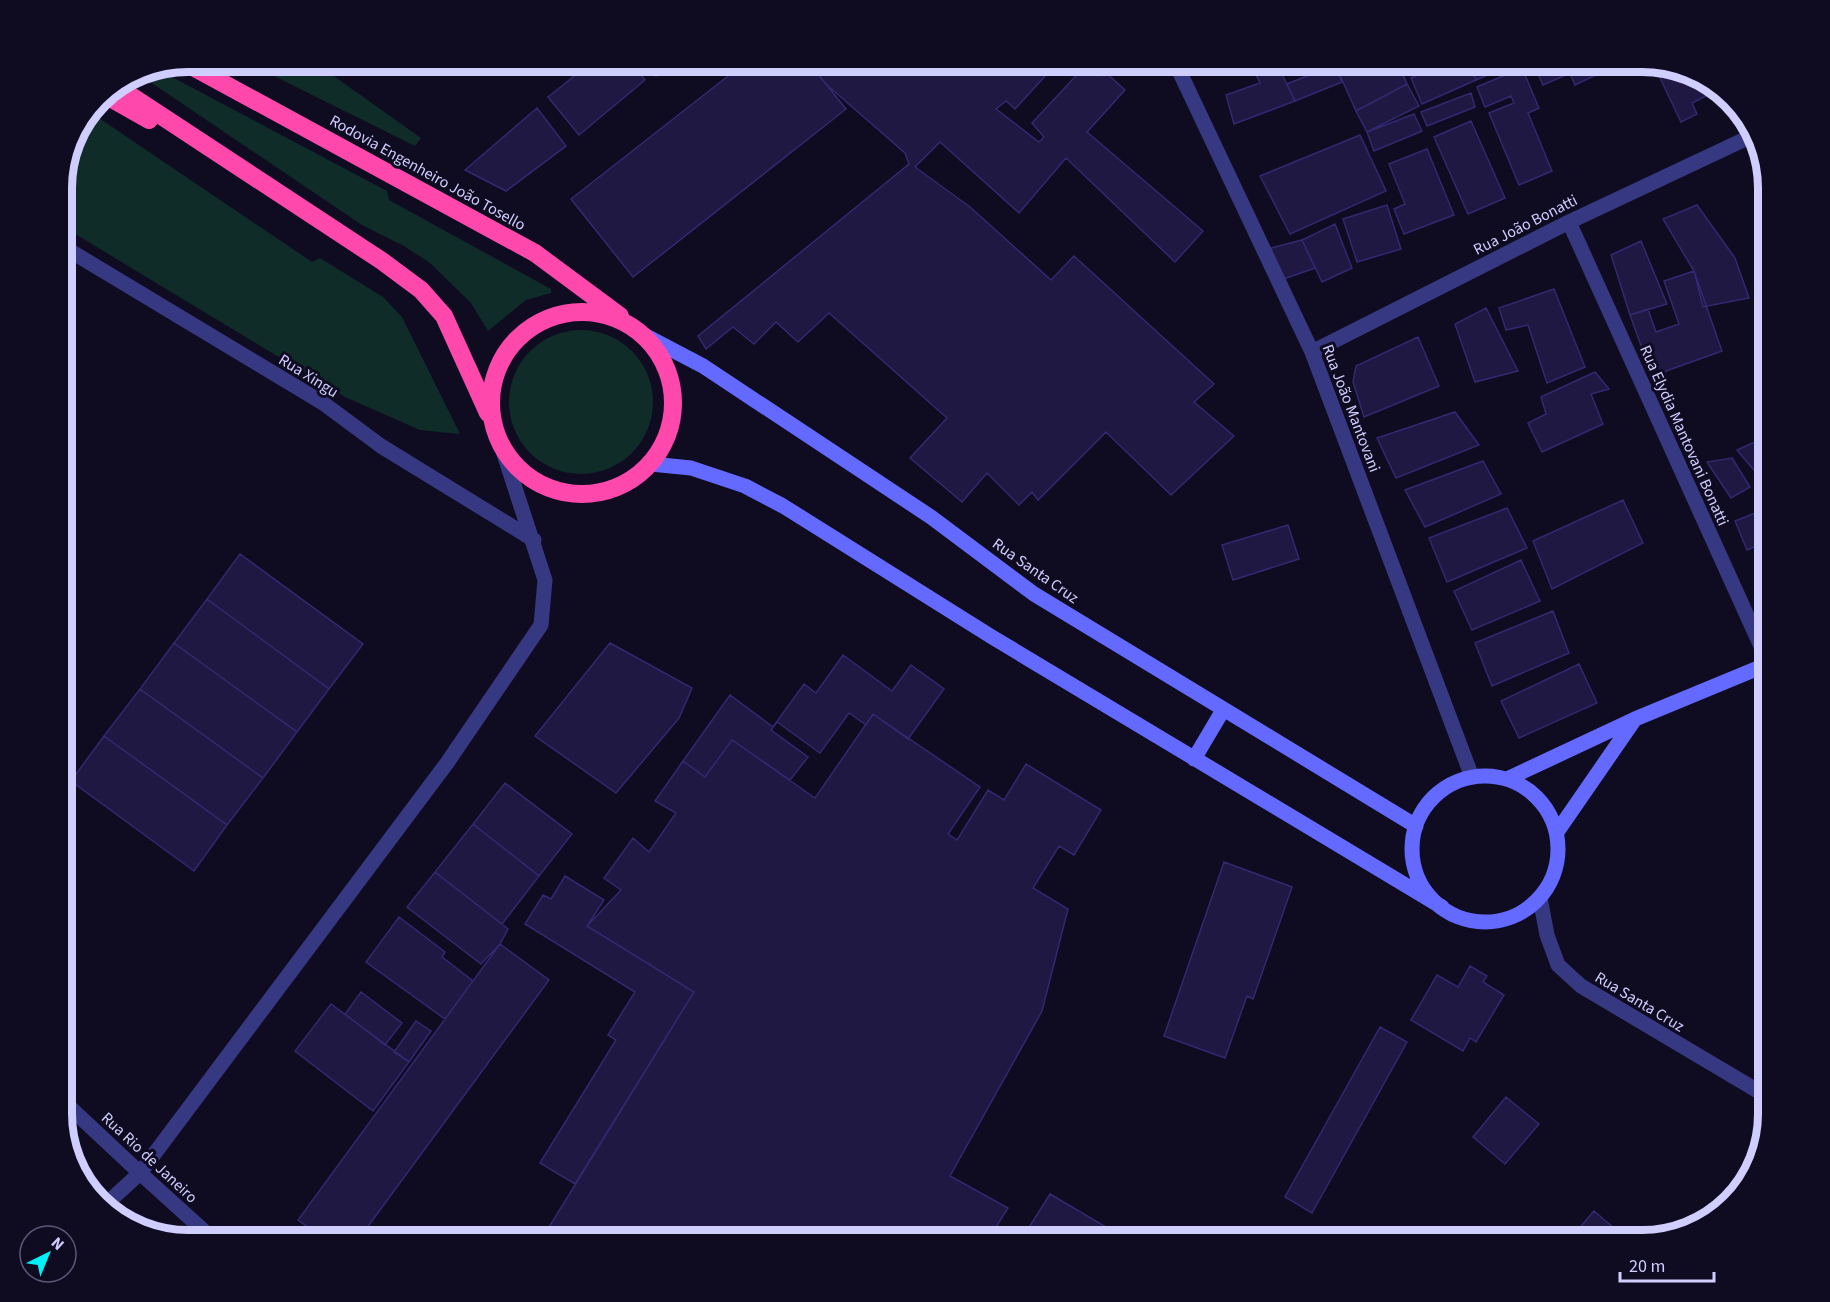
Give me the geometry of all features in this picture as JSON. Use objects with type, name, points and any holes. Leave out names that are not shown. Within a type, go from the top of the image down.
[{"type":"highway","name":"Rodovia Engenheiro João Tosello","points":[[124,91],[382,261],[421,290],[444,316],[502,448],[520,471],[545,487],[573,494],[602,493],[629,482],[651,464],[666,440],[673,412],[672,383],[660,356],[642,334],[535,253],[202,72]]},
{"type":"highway","points":[[113,100],[290,202]]},
{"type":"highway","name":"Rodovia Engenheiro João Tosello","points":[[492,421],[491,394],[496,370],[507,349],[524,332],[545,319],[569,313],[593,313],[616,319],[642,334]]},
{"type":"main road","name":"Rua Santa Cruz","points":[[642,334],[704,366],[931,517],[1034,594],[1416,826]]},
{"type":"main road","points":[[651,464],[690,468],[745,486],[783,506],[1194,759],[1460,918],[1482,922],[1503,920],[1523,912],[1540,898],[1550,884],[1559,850],[1557,832],[1546,809],[1530,790],[1508,779],[1489,776],[1472,777],[1454,783],[1437,794],[1424,808],[1416,826],[1412,848],[1416,870],[1426,891],[1442,907]]},
{"type":"main road","points":[[1508,779],[1635,719],[1758,667]]},
{"type":"main road","points":[[1194,759],[1223,710]]},
{"type":"main road","points":[[1557,832],[1635,719]]},
{"type":"street","name":"Rua João Mantovani","points":[[1180,72],[1312,352],[1472,777]]},
{"type":"street","name":"Rua João Bonatti","points":[[1312,352],[1569,222],[1747,138]]},
{"type":"street","name":"Rua Elydia Mantovani Bonatti","points":[[1569,222],[1758,641]]},
{"type":"street","name":"Rua Xingu","points":[[72,252],[323,403],[381,446],[534,540]]},
{"type":"street","points":[[111,1201],[140,1173],[447,763],[542,625],[545,580],[534,540],[502,448]]},
{"type":"street","name":"Rua Santa Cruz","points":[[1540,898],[1547,935],[1558,965],[1581,986],[1758,1091]]},
{"type":"street","name":"Rua Rio de Janeiro","points":[[72,1109],[203,1230]]},
{"type":"green space","points":[[266,72],[328,72],[421,138],[415,146]]},
{"type":"green space","points":[[167,74],[387,191],[389,200],[551,289],[551,293],[526,300],[488,331],[471,303],[430,263],[404,246],[362,225],[147,80]]},
{"type":"green space","points":[[97,116],[312,262],[320,258],[383,297],[402,317],[460,434],[420,430],[345,397],[72,232],[72,180],[76,158],[81,143]]},
{"type":"green space","points":[[581,330],[609,335],[632,351],[648,374],[653,402],[648,430],[632,453],[609,469],[581,474],[553,469],[530,453],[514,430],[509,402],[514,374],[530,351],[553,335]]},
{"type":"building","points":[[579,72],[638,72],[645,80],[579,135],[548,97]]},
{"type":"building","points":[[733,72],[816,72],[846,109],[633,277],[571,199]]},
{"type":"building","points":[[816,72],[1045,72],[1047,74],[1015,109],[1006,101],[996,109],[1039,142],[1044,137],[1032,123],[1079,72],[1094,72],[1098,76],[1101,72],[1105,72],[1125,90],[1087,132],[1203,231],[1175,262],[1066,158],[1019,213],[940,142],[915,167],[970,207],[1051,280],[1074,256],[1214,384],[1194,402],[1234,436],[1171,495],[1106,432],[1038,500],[1032,492],[1019,505],[987,473],[962,502],[910,458],[947,418],[829,313],[798,342],[776,322],[754,344],[733,327],[706,349],[698,336],[909,164],[905,153],[827,85]]},
{"type":"building","points":[[1255,72],[1281,72],[1295,101],[1234,124],[1226,95],[1260,83]]},
{"type":"building","points":[[1311,72],[1338,72],[1342,82],[1295,101],[1287,84],[1312,74]]},
{"type":"building","points":[[1338,72],[1402,72],[1407,84],[1356,111]]},
{"type":"building","points":[[1425,72],[1472,72],[1476,80],[1422,104],[1411,78]]},
{"type":"building","points":[[1472,72],[1495,72],[1476,80]]},
{"type":"building","points":[[1513,72],[1524,72],[1539,108],[1528,113],[1552,171],[1519,185],[1489,113],[1514,103],[1511,96],[1485,107],[1477,87]]},
{"type":"building","points":[[1537,72],[1595,72],[1596,75],[1575,85],[1570,73],[1543,85]]},
{"type":"building","points":[[1658,73],[1687,81],[1710,94],[1692,103],[1697,114],[1681,122]]},
{"type":"building","points":[[1407,84],[1419,106],[1367,132],[1356,111]]},
{"type":"building","points":[[1471,93],[1475,107],[1427,126],[1421,112]]},
{"type":"building","points":[[537,108],[566,146],[506,191],[465,170]]},
{"type":"building","points":[[1414,114],[1422,131],[1374,151],[1367,132]]},
{"type":"building","points":[[1471,121],[1505,198],[1468,214],[1434,137]]},
{"type":"building","points":[[1360,135],[1386,191],[1290,234],[1260,176]]},
{"type":"building","points":[[1427,149],[1454,215],[1404,234],[1394,209],[1405,204],[1389,164]]},
{"type":"building","points":[[1387,205],[1401,249],[1357,262],[1343,219]]},
{"type":"building","points":[[1697,205],[1735,258],[1749,298],[1703,307],[1694,271],[1663,219]]},
{"type":"building","points":[[1335,224],[1352,268],[1322,282],[1302,240]]},
{"type":"building","points":[[1302,240],[1315,268],[1278,281],[1271,248]]},
{"type":"building","points":[[1641,241],[1667,304],[1630,315],[1611,255]]},
{"type":"building","points":[[1694,271],[1722,351],[1652,376],[1630,315],[1648,309],[1656,332],[1679,324],[1664,281]]},
{"type":"building","points":[[1554,289],[1585,367],[1547,383],[1528,325],[1506,330],[1499,308]]},
{"type":"building","points":[[1486,308],[1518,371],[1475,382],[1455,324]]},
{"type":"building","points":[[1418,337],[1439,386],[1364,417],[1353,382],[1356,366]]},
{"type":"building","points":[[1595,372],[1609,389],[1591,394],[1603,424],[1542,452],[1528,423],[1546,414],[1541,397]]},
{"type":"building","points":[[1455,412],[1479,445],[1396,478],[1377,438]]},
{"type":"building","points":[[1758,441],[1758,475],[1737,450]]},
{"type":"building","points":[[1732,458],[1750,487],[1731,498],[1707,462]]},
{"type":"building","points":[[1483,461],[1501,494],[1425,527],[1405,490]]},
{"type":"building","points":[[1623,500],[1643,543],[1552,589],[1533,541]]},
{"type":"building","points":[[1507,508],[1527,548],[1447,582],[1429,538]]},
{"type":"building","points":[[1758,512],[1758,545],[1747,550],[1735,521]]},
{"type":"building","points":[[1288,525],[1299,559],[1233,580],[1222,545]]},
{"type":"building","points":[[240,554],[363,644],[329,689],[207,599]]},
{"type":"building","points":[[1521,560],[1540,601],[1472,630],[1454,591]]},
{"type":"building","points":[[207,599],[329,689],[297,732],[174,643]]},
{"type":"building","points":[[1553,611],[1569,653],[1492,686],[1475,643]]},
{"type":"building","points":[[174,643],[297,732],[263,778],[140,689]]},
{"type":"building","points":[[610,643],[692,688],[679,718],[616,793],[535,736]]},
{"type":"building","points":[[843,655],[892,691],[911,665],[944,689],[908,739],[873,714],[866,725],[849,713],[820,753],[777,722],[771,730],[808,757],[790,780],[732,740],[705,777],[683,761],[730,695],[773,727],[804,684],[816,693]]},
{"type":"building","points":[[1579,664],[1597,703],[1519,738],[1501,701]]},
{"type":"building","points":[[140,689],[263,778],[227,825],[104,736]]},
{"type":"building","points":[[873,714],[980,787],[948,834],[957,840],[988,790],[1004,800],[1026,764],[1101,810],[1074,855],[1059,846],[1033,888],[1068,909],[1042,1011],[950,1176],[1008,1208],[994,1230],[547,1230],[694,992],[587,926],[621,890],[604,878],[633,838],[649,852],[676,813],[655,801],[683,761],[705,777],[732,740],[815,798]]},
{"type":"building","points":[[104,736],[227,825],[194,871],[72,780]]},
{"type":"building","points":[[505,783],[572,834],[539,876],[473,824]]},
{"type":"building","points":[[473,824],[539,876],[502,924],[435,872]]},
{"type":"building","points":[[1224,862],[1292,887],[1253,999],[1247,996],[1225,1058],[1164,1036]]},
{"type":"building","points":[[435,872],[508,929],[500,944],[481,964],[407,907]]},
{"type":"building","points":[[565,876],[604,900],[587,926],[694,992],[575,1184],[540,1163],[616,1040],[608,1035],[635,992],[525,924],[543,895],[551,899]]},
{"type":"building","points":[[399,917],[445,952],[442,957],[473,981],[445,1019],[366,962]]},
{"type":"building","points":[[500,944],[549,980],[365,1230],[312,1230],[298,1220]]},
{"type":"building","points":[[1470,966],[1487,976],[1483,982],[1504,995],[1476,1042],[1470,1038],[1463,1051],[1411,1020],[1437,975],[1458,987]]},
{"type":"building","points":[[361,992],[402,1023],[385,1045],[345,1014]]},
{"type":"building","points":[[331,1004],[409,1062],[373,1111],[295,1051]]},
{"type":"building","points":[[416,1021],[431,1031],[409,1062],[394,1052]]},
{"type":"building","points":[[1380,1027],[1407,1042],[1312,1213],[1285,1197]]},
{"type":"building","points":[[1506,1097],[1539,1124],[1505,1164],[1473,1137]]},
{"type":"building","points":[[1050,1194],[1111,1230],[1027,1230]]},
{"type":"building","points":[[1594,1211],[1616,1230],[1578,1230]]}]
